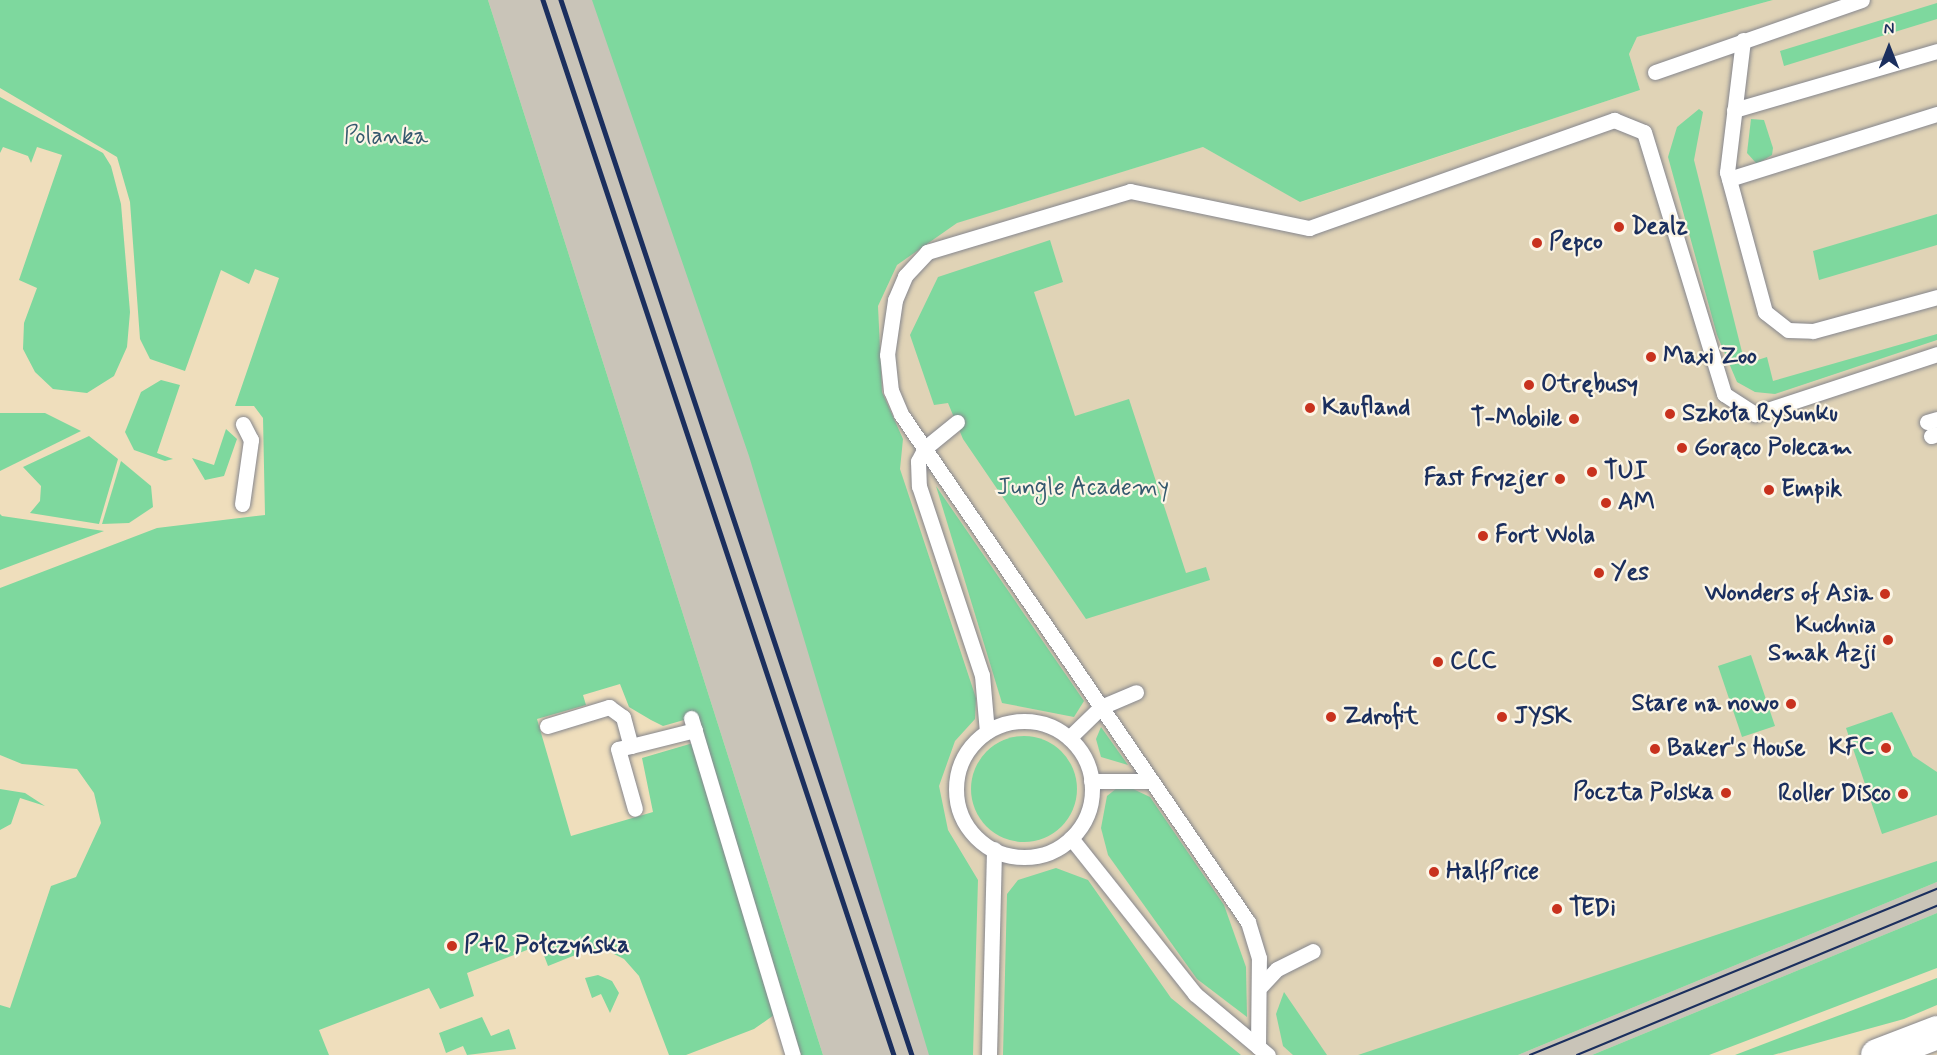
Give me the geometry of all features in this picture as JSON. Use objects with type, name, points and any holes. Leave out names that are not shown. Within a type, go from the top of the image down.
[{"type":"main road","points":[[1877,1055],[1937,1032]]},
{"type":"lane","points":[[1655,72],[1862,0]]},
{"type":"lane","points":[[1743,40],[1734,110],[1729,178],[1765,312],[1788,330],[1813,331],[1937,297]]},
{"type":"lane","points":[[1734,110],[1937,51]]},
{"type":"lane","points":[[1729,178],[1937,114]]},
{"type":"lane","points":[[1263,1051],[1261,986],[1248,922],[925,448],[891,391],[887,355],[895,300],[905,276],[927,252],[1130,191],[1309,228],[1614,120],[1644,132],[1724,394],[1755,414],[1937,354]]},
{"type":"lane","points":[[957,422],[925,448],[918,461],[920,486],[982,675],[987,732]]},
{"type":"lane","points":[[242,504],[251,440],[243,424]]},
{"type":"lane","points":[[1070,738],[1101,707],[1136,692]]},
{"type":"lane","points":[[547,726],[614,708],[623,717],[630,746]]},
{"type":"lane","points":[[1035,721],[1070,738],[1084,757],[1091,781],[1086,816],[1071,838],[1030,856],[994,849],[969,828],[956,797],[962,760],[987,732],[1010,722],[1035,721]]},
{"type":"lane","points":[[635,809],[618,749],[693,724],[793,1055]]},
{"type":"lane","points":[[1091,781],[1151,781]]},
{"type":"lane","points":[[1071,838],[1195,994],[1263,1051]]},
{"type":"lane","points":[[989,1055],[994,849]]},
{"type":"lane","points":[[1261,986],[1277,969],[1313,951]]},
{"type":"shaded area","points":[[488,0],[674,0],[970,1055],[823,1055]]},
{"type":"shaded area","points":[[1773,0],[1937,0],[1937,869],[1473,1055],[970,1055],[770,280],[1203,147],[1301,202],[1640,90],[1629,54],[1637,37]]},
{"type":"shaded area","points":[[1937,882],[1937,913],[1592,1055],[1518,1055]]},
{"type":"green space","name":"Polanka","points":[[0,0],[488,0],[823,1055],[801,1055],[698,716],[663,726],[629,707],[620,684],[583,695],[586,705],[537,719],[571,836],[653,812],[642,758],[693,743],[774,1015],[754,1029],[686,1055],[669,1055],[639,976],[624,959],[606,950],[588,950],[548,966],[540,945],[467,973],[474,996],[440,1009],[429,988],[319,1030],[329,1055],[0,1055],[0,1005],[10,1008],[51,886],[76,877],[101,823],[94,793],[77,769],[22,764],[0,755],[0,588],[157,528],[265,515],[263,418],[254,406],[235,406],[279,278],[255,269],[249,284],[221,270],[185,371],[150,359],[140,339],[130,202],[117,157],[0,88]]},
{"type":"green space","points":[[592,0],[1773,0],[1637,37],[1629,54],[1640,90],[1300,202],[1203,147],[957,223],[897,265],[878,306],[882,392],[903,439],[900,469],[976,698],[975,719],[955,741],[939,786],[948,830],[978,880],[973,1055],[929,1055],[749,456]]},
{"type":"green space","points":[[1937,3],[1937,19],[1784,66],[1780,51]]},
{"type":"green space","points":[[0,97],[103,153],[111,166],[121,204],[130,312],[127,347],[114,376],[87,393],[53,389],[35,372],[23,349],[24,323],[37,288],[19,280],[62,155],[37,147],[31,163],[28,156],[3,147],[0,153]]},
{"type":"green space","points":[[1699,109],[1703,112],[1694,160],[1745,364],[1767,357],[1773,381],[1937,334],[1937,340],[1775,394],[1755,392],[1737,382],[1717,335],[1668,157],[1677,127]]},
{"type":"green space","points":[[1751,119],[1764,120],[1773,148],[1772,155],[1757,164],[1747,153]]},
{"type":"green space","points":[[1937,214],[1937,245],[1819,280],[1813,251]]},
{"type":"green space","name":"Jungle Academy","points":[[1050,240],[1063,282],[1034,292],[1075,416],[1129,399],[1186,573],[1206,567],[1210,580],[1086,619],[963,439],[948,403],[934,405],[910,335],[938,277]]},
{"type":"green space","points":[[161,380],[180,385],[157,453],[173,459],[165,461],[134,450],[125,432],[141,392]]},
{"type":"green space","points":[[0,413],[45,413],[81,431],[0,471]]},
{"type":"green space","points":[[226,429],[237,439],[224,476],[205,480],[192,458],[214,465]]},
{"type":"green space","points":[[89,436],[118,459],[99,524],[30,513],[40,501],[41,486],[23,467]]},
{"type":"green space","points":[[121,461],[151,486],[153,507],[129,523],[102,524]]},
{"type":"green space","points":[[936,486],[1084,701],[1074,717],[1002,703]]},
{"type":"green space","points":[[0,514],[2,516],[104,531],[0,570]]},
{"type":"green space","points":[[1751,655],[1775,726],[1742,737],[1718,666]]},
{"type":"green space","name":"Roller Disco","points":[[1892,712],[1913,756],[1937,772],[1937,815],[1882,834],[1846,728]]},
{"type":"green space","points":[[1101,727],[1128,765],[1101,757],[1096,739]]},
{"type":"green space","points":[[1024,736],[1044,740],[1061,752],[1073,769],[1077,789],[1073,809],[1061,826],[1044,838],[1024,842],[1004,838],[987,826],[975,809],[971,789],[975,769],[987,752],[1004,740]]},
{"type":"green space","points":[[1117,788],[1131,788],[1150,797],[1224,905],[1246,967],[1247,1017],[1197,979],[1108,855],[1101,828],[1107,796]]},
{"type":"green space","points":[[0,789],[25,793],[45,806],[20,798],[11,824],[0,830]]},
{"type":"green space","points":[[1937,861],[1937,882],[1518,1055],[1358,1055]]},
{"type":"green space","points":[[1056,868],[1088,880],[1171,998],[1241,1055],[1003,1055],[1007,894],[1018,880]]},
{"type":"green space","points":[[1937,913],[1937,968],[1709,1055],[1592,1055]]},
{"type":"green space","points":[[598,975],[612,981],[619,993],[610,1013],[601,994],[592,998],[585,978]]},
{"type":"green space","points":[[1937,978],[1937,1005],[1904,1019],[1773,1055],[1735,1055]]},
{"type":"green space","points":[[1284,992],[1327,1055],[1293,1055],[1283,1046],[1276,1014]]},
{"type":"green space","points":[[482,1017],[491,1036],[509,1029],[516,1049],[467,1055],[463,1046],[446,1053],[439,1033]]},
{"type":"tram line","points":[[1530,1055],[1937,889]]},
{"type":"tram line","points":[[1577,1055],[1937,906]]},
{"type":"railway","points":[[543,0],[894,1055]]},
{"type":"railway","points":[[561,0],[912,1055]]},
{"type":"place","name":"Dealz","points":[[1619,227]]},
{"type":"place","name":"Pepco","points":[[1537,243]]},
{"type":"place","name":"Maxi Zoo","points":[[1651,357]]},
{"type":"place","name":"Otrębusy","points":[[1529,385]]},
{"type":"place","name":"Kaufland","points":[[1310,408]]},
{"type":"place","name":"Szkoła Rysunku","points":[[1670,414]]},
{"type":"place","name":"T-Mobile","points":[[1574,419]]},
{"type":"place","name":"Gorąco Polecam","points":[[1682,448]]},
{"type":"place","name":"TUI","points":[[1592,472]]},
{"type":"place","name":"Fast Fryzjer","points":[[1560,479]]},
{"type":"place","name":"Empik","points":[[1769,490]]},
{"type":"place","name":"AM","points":[[1606,503]]},
{"type":"place","name":"Fort Wola","points":[[1483,536]]},
{"type":"place","name":"Yes","points":[[1599,573]]},
{"type":"place","name":"Wonders of Asia","points":[[1885,594]]},
{"type":"place","name":"Kuchnia Smak Azji","points":[[1888,640]]},
{"type":"place","name":"CCC","points":[[1438,662]]},
{"type":"place","name":"Stare na nowo","points":[[1791,704]]},
{"type":"place","name":"Zdrofit","points":[[1331,717]]},
{"type":"place","name":"JYSK","points":[[1502,717]]},
{"type":"place","name":"KFC","points":[[1886,748]]},
{"type":"place","name":"Baker's House","points":[[1655,749]]},
{"type":"place","name":"Poczta Polska","points":[[1726,793]]},
{"type":"place","name":"Roller Disco","points":[[1903,794]]},
{"type":"place","name":"HalfPrice","points":[[1434,872]]},
{"type":"place","name":"TEDi","points":[[1557,909]]},
{"type":"place","name":"P+R Połczyńska","points":[[452,946]]}]
